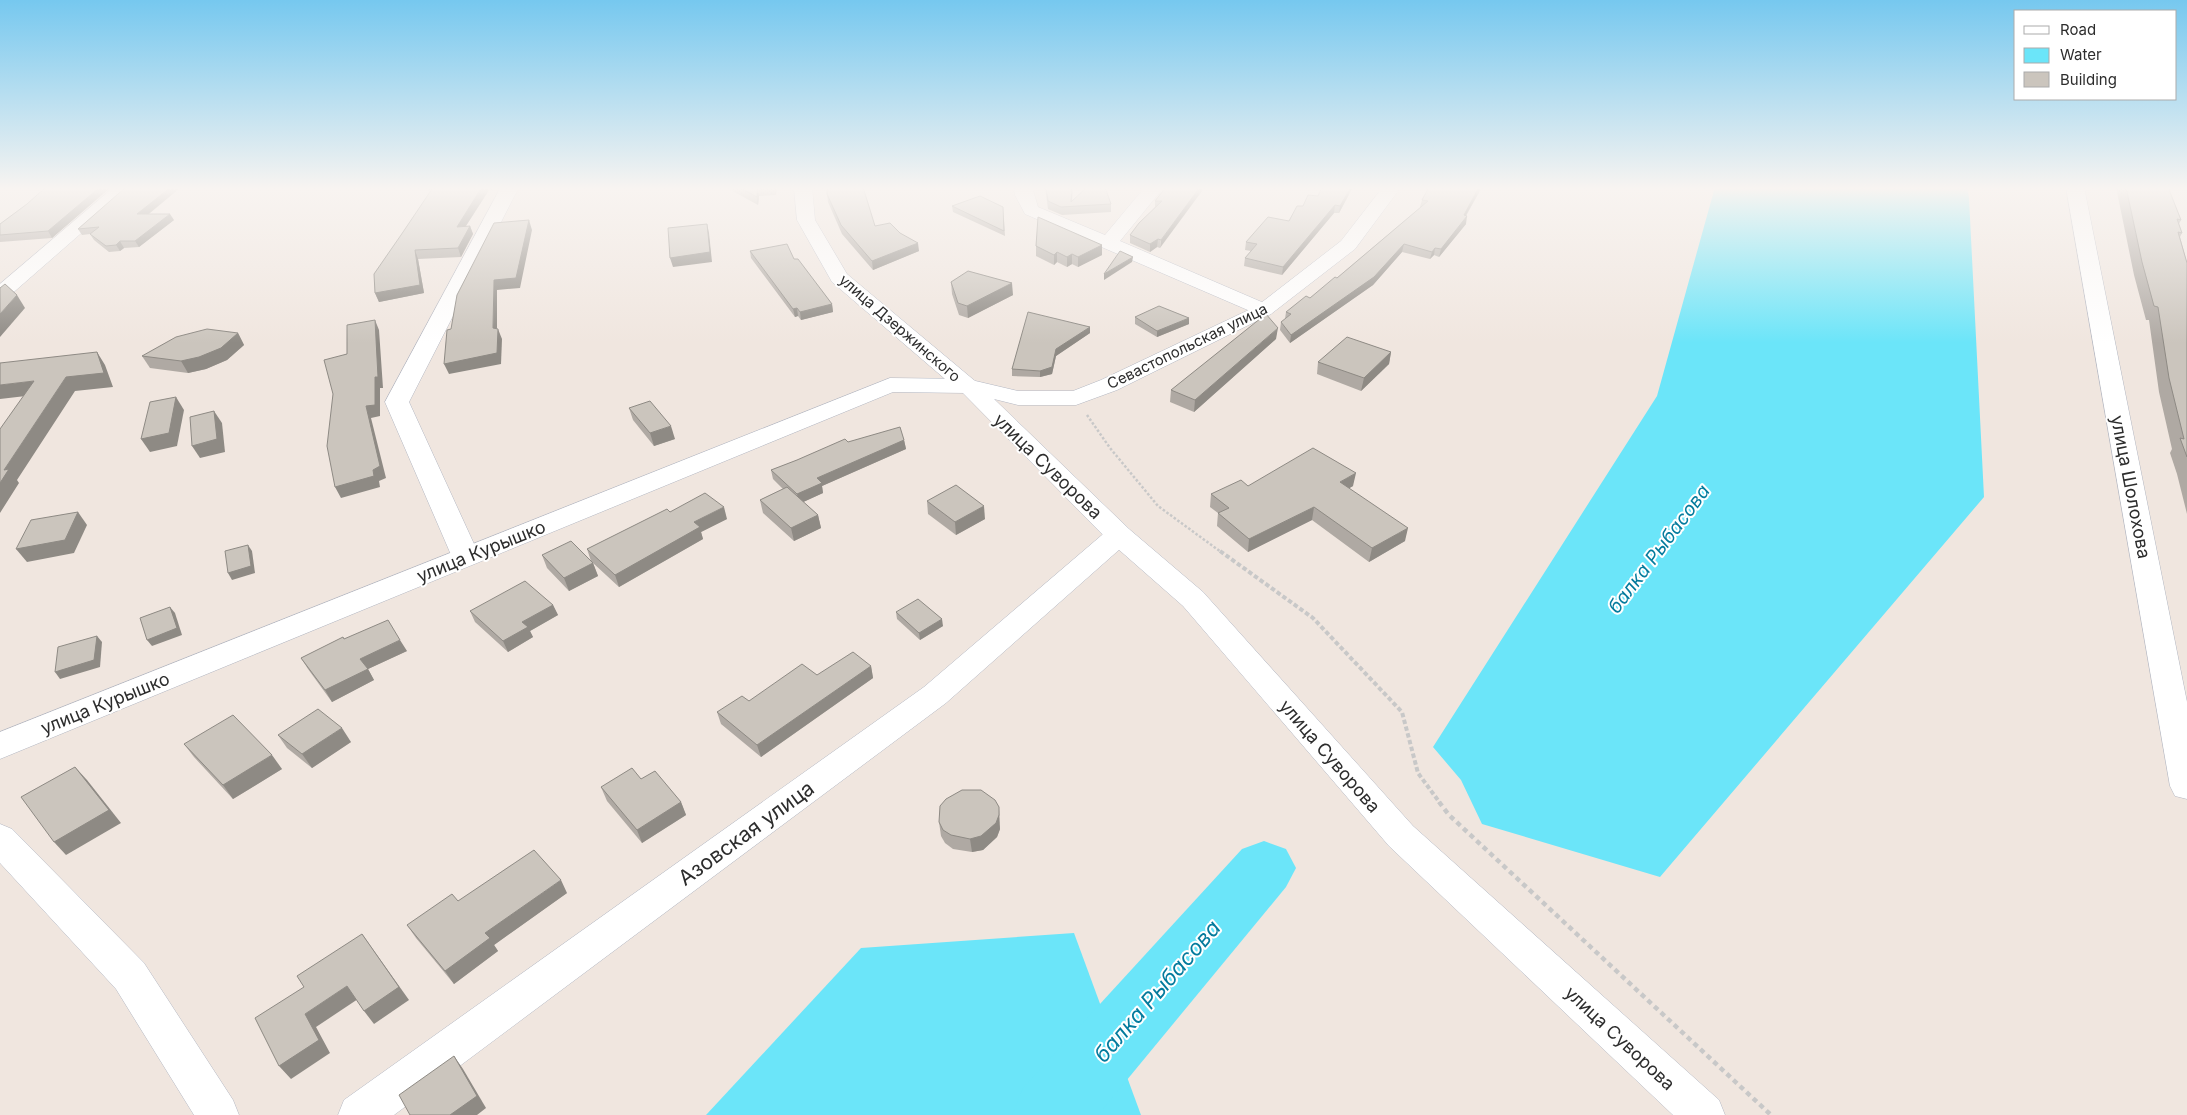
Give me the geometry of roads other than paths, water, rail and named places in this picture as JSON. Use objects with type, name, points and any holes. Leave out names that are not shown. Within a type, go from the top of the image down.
[{"type":"street","points":[[0,294],[64,239]]},
{"type":"street","points":[[466,557],[396,402],[482,239]]},
{"type":"street","name":"улица Дзержинского","points":[[817,239],[838,278],[967,386]]},
{"type":"street","points":[[1096,239],[1264,310]]},
{"type":"street","points":[[1107,244],[1111,239]]},
{"type":"street","name":"Севастопольская улица","points":[[967,386],[1018,398],[1076,398],[1109,385],[1264,310],[1348,245],[1353,239]]},
{"type":"street","name":"улица Шолохова","points":[[2085,239],[2187,786]]},
{"type":"street","name":"улица Курышко","points":[[0,746],[890,384],[967,386]]},
{"type":"street","name":"улица Суворова","points":[[967,386],[1119,535],[1193,599],[1401,836],[1704,1115]]},
{"type":"street","name":"Азовская улица","points":[[359,1115],[935,695],[1119,535]]},
{"type":"street","points":[[0,839],[130,976],[218,1115]]},
{"type":"water","points":[[1701,239],[1971,239],[1984,497],[1660,877],[1482,824],[1461,780],[1433,747],[1657,396]]},
{"type":"water","points":[[1074,933],[1141,1115],[706,1115],[861,948]]},
{"type":"waterway","name":"балка Рыбасова","points":[[1050,1115],[1264,868]]}]
